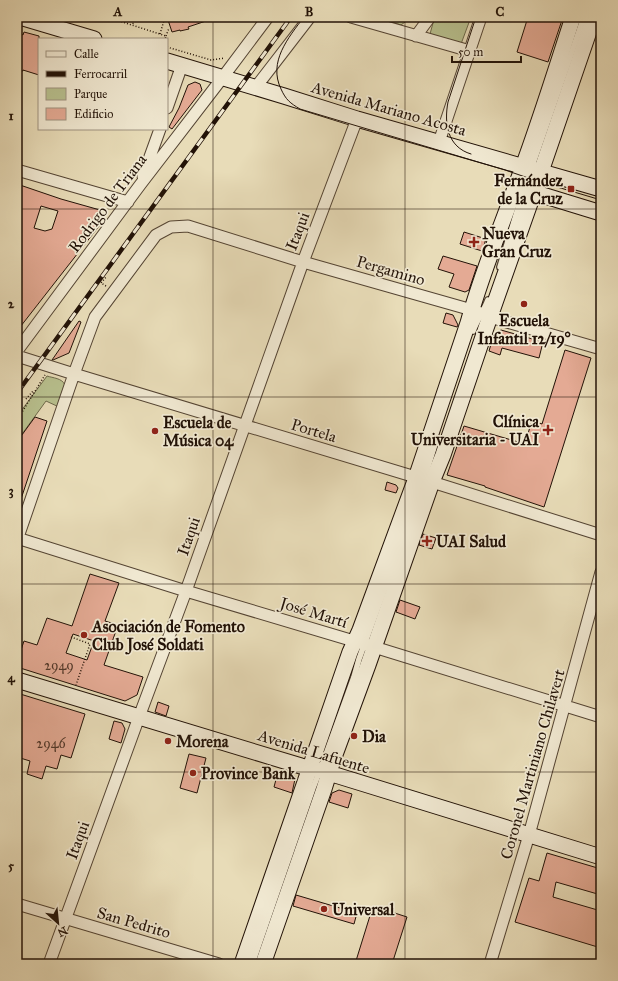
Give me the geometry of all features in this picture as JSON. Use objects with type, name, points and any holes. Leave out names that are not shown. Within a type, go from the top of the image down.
[{"type":"main road","points":[[20,17],[91,38]]},
{"type":"main road","points":[[532,168],[574,17]]},
{"type":"main road","points":[[259,960],[319,770],[424,480],[443,455],[481,313],[524,189],[594,17]]},
{"type":"main road","name":"Avenida Mariano Acosta","points":[[168,61],[357,119],[601,189]]},
{"type":"main road","points":[[524,189],[601,213]]},
{"type":"main road","points":[[242,964],[298,801],[319,770],[350,652],[365,644]]},
{"type":"main road","name":"Avenida Lafuente","points":[[17,680],[319,770],[601,857]]},
{"type":"street","name":"Rodrigo de Triana","points":[[17,351],[140,185],[268,17]]},
{"type":"street","points":[[256,87],[310,17]]},
{"type":"street","points":[[351,17],[470,51]]},
{"type":"street","points":[[416,36],[430,17]]},
{"type":"street","points":[[439,142],[481,17]]},
{"type":"street","points":[[168,105],[182,65]]},
{"type":"street","name":"Itaqui","points":[[48,964],[186,591],[303,262],[357,119]]},
{"type":"street","points":[[140,185],[160,130]]},
{"type":"street","points":[[17,170],[128,202]]},
{"type":"street","name":"Pergamino","points":[[74,374],[95,317],[156,235],[171,227],[188,226],[303,262],[601,349]]},
{"type":"street","name":"Portela","points":[[17,356],[601,535]]},
{"type":"street","points":[[17,539],[74,374]]},
{"type":"street","name":"José Martí","points":[[17,539],[601,717]]},
{"type":"street","name":"Coronel Martiniano Chilavert","points":[[490,964],[529,835],[601,572]]},
{"type":"street","name":"San Pedrito","points":[[17,904],[219,964]]},
{"type":"lane","points":[[532,168],[584,17]]},
{"type":"lane","points":[[498,271],[524,189]]},
{"type":"lane","points":[[470,339],[475,325],[490,295]]},
{"type":"lane","points":[[424,480],[439,433]]},
{"type":"lane","points":[[256,964],[259,960],[319,770]]},
{"type":"lane","points":[[298,801],[314,785]]},
{"type":"lane","points":[[252,964],[259,960]]},
{"type":"path","points":[[107,17],[166,36],[169,28]]},
{"type":"path","points":[[132,17],[133,25]]},
{"type":"path","points":[[160,34],[165,17]]},
{"type":"path","points":[[168,47],[211,60],[227,57]]},
{"type":"path","points":[[17,422],[50,366]]},
{"type":"path","points":[[26,399],[37,387]]},
{"type":"path","points":[[70,637],[90,644],[74,688]]},
{"type":"green space","points":[[376,17],[398,17],[405,22],[401,25]]},
{"type":"green space","points":[[437,17],[471,17],[461,44],[430,34],[433,23]]},
{"type":"green space","points":[[47,376],[60,380],[65,385],[59,407],[46,401],[17,441],[17,409],[21,411]]},
{"type":"building","points":[[167,17],[176,17],[176,21],[188,17],[215,18],[188,27],[189,29],[172,32]]},
{"type":"building","points":[[528,17],[563,17],[548,62],[517,52]]},
{"type":"building","points":[[17,32],[23,35],[24,32],[39,36],[38,75],[23,70],[17,70]]},
{"type":"building","points":[[195,82],[200,84],[202,90],[172,129],[169,127],[179,108],[188,85]]},
{"type":"building","points":[[17,184],[100,210],[103,221],[17,331]],"holes":[[[41,206],[58,211],[52,229],[45,231],[34,228]]]},
{"type":"building","name":"Nueva Gran Cruz","points":[[464,232],[486,239],[482,251],[460,244]]},
{"type":"building","points":[[443,256],[477,266],[469,290],[465,292],[449,287],[454,274],[438,269]]},
{"type":"building","points":[[446,313],[453,315],[458,325],[457,327],[443,323]]},
{"type":"building","points":[[79,321],[81,322],[69,353],[52,360]]},
{"type":"building","points":[[501,330],[543,342],[539,358],[502,348],[500,355],[489,351],[494,334]]},
{"type":"building","name":"Clínica Universitaria - UAI","points":[[565,350],[591,358],[544,507],[485,486],[447,475],[464,426],[525,444],[532,420],[542,424]]},
{"type":"building","points":[[35,417],[47,421],[19,505],[17,505],[17,445],[19,439]]},
{"type":"building","points":[[387,482],[396,485],[398,488],[396,493],[385,490]]},
{"type":"building","name":"UAI Salud","points":[[423,534],[436,538],[432,549],[419,545]]},
{"type":"building","name":"Asociación de Fomento Club José Soldati","points":[[90,574],[119,583],[105,621],[118,625],[104,665],[143,677],[137,695],[125,701],[17,667],[17,652],[20,653],[24,641],[37,645],[47,618],[72,626]],"holes":[[[73,634],[94,641],[87,660],[66,653]]]},
{"type":"building","points":[[400,600],[420,607],[415,619],[396,612]]},
{"type":"building","points":[[17,693],[85,714],[71,758],[61,755],[57,769],[46,766],[42,779],[27,774],[30,761],[17,757],[21,743],[17,742]]},
{"type":"building","points":[[158,702],[169,706],[166,716],[155,712]]},
{"type":"building","points":[[114,721],[122,723],[125,729],[121,743],[109,739]]},
{"type":"building","name":"Province Bank","points":[[189,754],[206,758],[197,793],[180,788]]},
{"type":"building","points":[[278,772],[295,776],[292,793],[274,787]]},
{"type":"building","points":[[339,790],[352,794],[348,808],[329,802],[332,793]]},
{"type":"building","points":[[547,853],[601,869],[601,895],[556,882],[553,897],[601,911],[601,948],[515,922],[529,878],[539,881]]},
{"type":"building","name":"Universal","points":[[296,895],[357,913],[354,924],[293,906]]},
{"type":"building","points":[[373,906],[407,917],[392,964],[355,964]]},
{"type":"tram line","points":[[304,17],[286,42],[278,60],[277,69],[278,79],[283,93],[289,101],[300,109],[601,200]]},
{"type":"tram line","points":[[471,154],[463,151],[452,140],[447,126],[447,110],[448,102],[476,17]]},
{"type":"railway","points":[[17,393],[291,17]]},
{"type":"place","name":"Fernández de la Cruz","points":[[571,189]]},
{"type":"place","name":"Nueva Gran Cruz","points":[[474,242]]},
{"type":"place","name":"Escuela Infantil 12/19°","points":[[524,304]]},
{"type":"place","name":"Clínica Universitaria - UAI","points":[[548,430]]},
{"type":"place","name":"Escuela de Música 04","points":[[155,431]]},
{"type":"place","name":"UAI Salud","points":[[427,541]]},
{"type":"place","name":"Asociación de Fomento Club José Soldati","points":[[84,635]]},
{"type":"place","name":"Dia","points":[[354,736]]},
{"type":"place","name":"Morena","points":[[168,741]]},
{"type":"place","name":"Province Bank","points":[[193,773]]},
{"type":"place","name":"Universal","points":[[324,909]]}]
